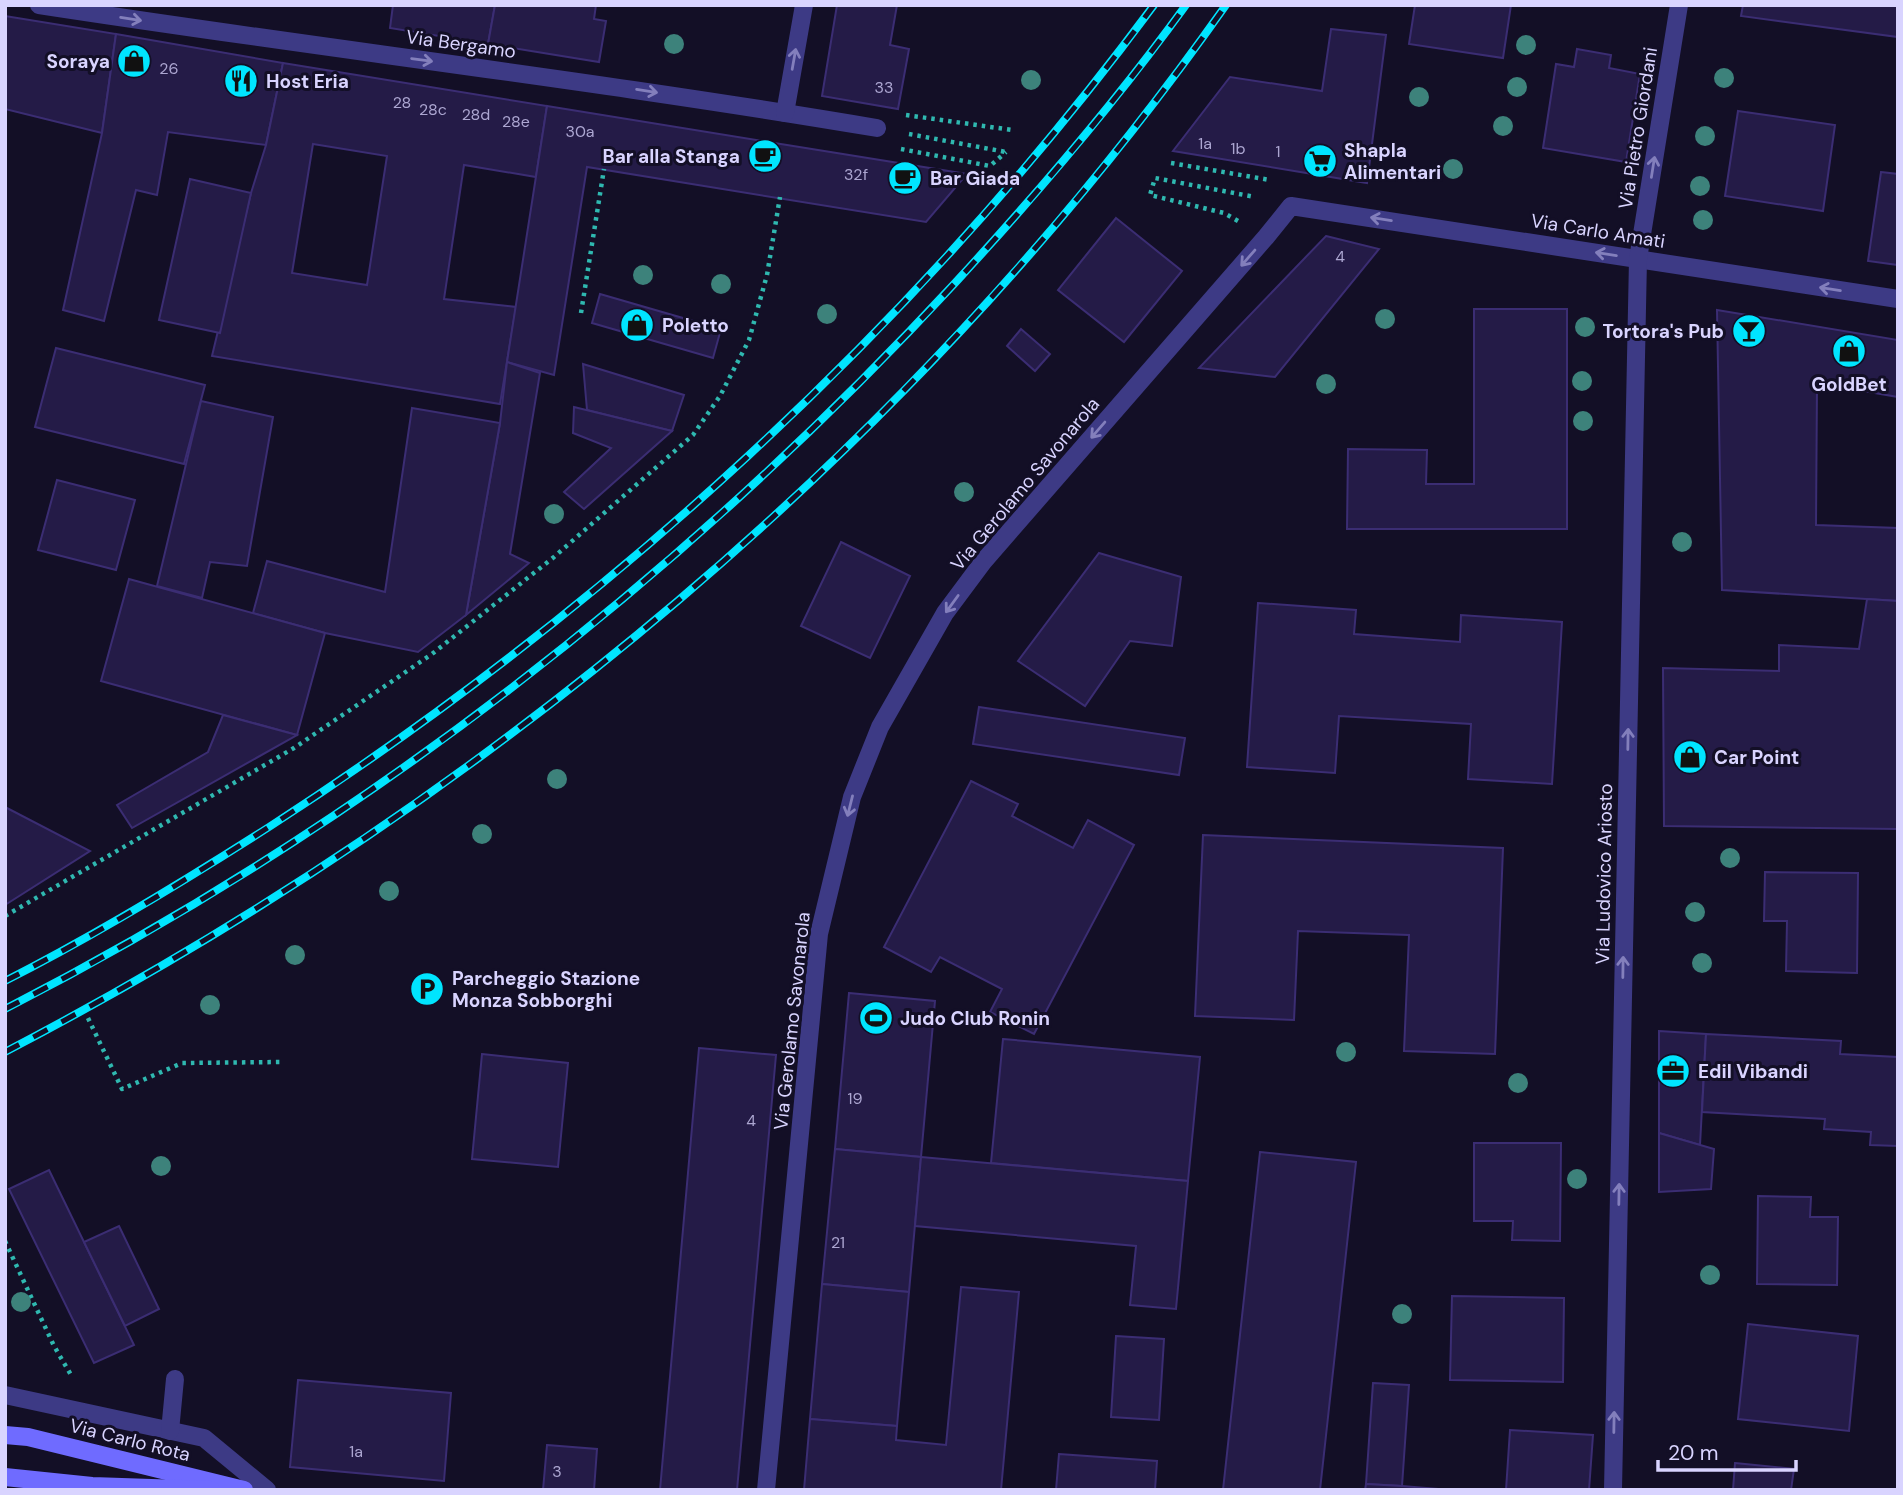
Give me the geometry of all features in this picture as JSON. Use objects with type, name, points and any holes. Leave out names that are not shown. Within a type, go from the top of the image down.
[{"type":"street","name":"Via Bergamo","points":[[39,5],[877,128]]},
{"type":"street","points":[[785,113],[804,5]]},
{"type":"street","name":"Via Pietro Giordani","points":[[1638,259],[1679,5]]},
{"type":"street","name":"Via Carlo Amati","points":[[1291,206],[1898,299]]},
{"type":"street","name":"Via Gerolamo Savonarola","points":[[766,1490],[819,934],[852,797],[880,727],[946,613],[968,583],[1291,206]]},
{"type":"street","name":"Via Ludovico Ariosto","points":[[1613,1490],[1638,259]]},
{"type":"street","points":[[170,1431],[176,1379]]},
{"type":"street","points":[[5,1395],[204,1438],[267,1490]]},
{"type":"street","name":"Via Carlo Rota","points":[[5,1435],[28,1437],[244,1490]]},
{"type":"street","name":"Via Carlo Rota","points":[[5,1477],[92,1486],[211,1490]]},
{"type":"path","points":[[877,128],[898,114],[1012,130]]},
{"type":"path","points":[[877,128],[903,133],[1006,152],[990,166],[888,147],[877,128]]},
{"type":"path","points":[[1171,163],[1295,184],[1291,206]]},
{"type":"path","points":[[581,313],[604,169]]},
{"type":"path","points":[[1247,195],[1155,178],[1150,195],[1224,213],[1266,237]]},
{"type":"path","points":[[5,916],[164,822],[195,809],[294,748],[432,654],[554,557],[693,435],[720,396],[749,340],[767,275],[780,197]]},
{"type":"path","points":[[88,1018],[122,1089],[182,1063],[281,1062]]},
{"type":"path","points":[[5,1241],[54,1346],[77,1384],[70,1409]]},
{"type":"building","points":[[393,5],[495,5],[488,44],[390,28]]},
{"type":"building","points":[[495,5],[596,5],[594,19],[606,21],[599,62],[488,44]]},
{"type":"building","points":[[837,5],[897,5],[890,45],[909,49],[898,109],[822,96]]},
{"type":"building","points":[[1415,5],[1511,5],[1503,58],[1409,44]]},
{"type":"building","points":[[1743,5],[1898,5],[1898,37],[1741,16]]},
{"type":"building","points":[[5,16],[116,34],[102,133],[5,109]]},
{"type":"building","points":[[1331,29],[1386,35],[1367,183],[1173,151],[1230,77],[1322,91]]},
{"type":"building","points":[[116,34],[283,63],[266,145],[168,132],[157,195],[136,190],[104,321],[63,310],[102,133]]},
{"type":"building","points":[[1577,49],[1611,55],[1609,68],[1640,74],[1626,162],[1543,148],[1556,64],[1574,67]]},
{"type":"building","points":[[283,63],[547,106],[536,177],[464,165],[444,299],[516,307],[500,404],[212,356],[251,193],[266,145]],"holes":[[[313,144],[387,156],[367,285],[292,273]]]},
{"type":"building","points":[[547,106],[967,174],[926,222],[587,167],[554,375],[507,362]]},
{"type":"building","points":[[1738,111],[1835,125],[1823,211],[1725,196]]},
{"type":"building","points":[[1881,172],[1898,174],[1898,265],[1868,261]]},
{"type":"building","points":[[190,179],[251,193],[220,333],[159,320]]},
{"type":"building","points":[[1116,218],[1182,271],[1124,342],[1058,290]]},
{"type":"building","points":[[1326,236],[1379,249],[1275,377],[1199,368]]},
{"type":"building","points":[[600,294],[721,329],[713,358],[592,323]]},
{"type":"building","points":[[1474,309],[1567,309],[1567,529],[1347,529],[1348,449],[1427,450],[1426,484],[1474,484]]},
{"type":"building","points":[[1717,310],[1898,340],[1898,397],[1817,383],[1816,525],[1898,528],[1898,601],[1722,590]]},
{"type":"building","points":[[1021,329],[1050,354],[1035,371],[1007,346]]},
{"type":"building","points":[[56,348],[205,385],[184,464],[35,427]]},
{"type":"building","points":[[507,362],[540,373],[510,554],[529,563],[466,615],[500,423]]},
{"type":"building","points":[[583,364],[684,395],[672,431],[587,410]]},
{"type":"building","points":[[201,401],[273,417],[247,566],[210,562],[202,598],[157,586]]},
{"type":"building","points":[[574,407],[672,431],[584,509],[564,492],[611,448],[573,433]]},
{"type":"building","points":[[412,408],[500,423],[466,615],[418,652],[325,633],[253,613],[267,561],[385,592]]},
{"type":"building","points":[[57,480],[135,500],[116,570],[38,550]]},
{"type":"building","points":[[841,542],[910,576],[870,658],[801,626]]},
{"type":"building","points":[[1099,553],[1181,577],[1172,646],[1130,641],[1085,706],[1018,661]]},
{"type":"building","points":[[129,579],[325,633],[297,735],[101,681]]},
{"type":"building","points":[[1867,599],[1898,601],[1898,829],[1664,826],[1663,668],[1779,671],[1779,645],[1859,649]]},
{"type":"building","points":[[1258,603],[1356,610],[1354,634],[1460,642],[1461,615],[1562,622],[1552,784],[1468,779],[1471,724],[1339,716],[1335,773],[1247,767]]},
{"type":"building","points":[[979,707],[1185,738],[1179,775],[973,744]]},
{"type":"building","points":[[223,715],[297,735],[132,828],[117,805],[208,752]]},
{"type":"building","points":[[971,781],[1018,804],[1012,816],[1073,848],[1088,820],[1134,845],[1034,1034],[990,1012],[1002,989],[940,957],[931,972],[884,947]]},
{"type":"building","points":[[5,807],[90,851],[5,905]]},
{"type":"building","points":[[1203,835],[1503,848],[1495,1054],[1404,1051],[1409,935],[1298,931],[1294,1020],[1195,1016]]},
{"type":"building","points":[[1765,872],[1858,873],[1857,973],[1786,971],[1787,921],[1764,921]]},
{"type":"building","points":[[849,993],[935,1001],[921,1157],[835,1149]]},
{"type":"building","points":[[1659,1031],[1706,1034],[1700,1145],[1659,1133]]},
{"type":"building","points":[[1706,1034],[1841,1041],[1840,1054],[1898,1057],[1898,1146],[1870,1145],[1871,1132],[1824,1129],[1825,1119],[1702,1112]]},
{"type":"building","points":[[1003,1039],[1200,1057],[1188,1181],[991,1163]]},
{"type":"building","points":[[699,1048],[776,1055],[737,1490],[660,1490]]},
{"type":"building","points":[[482,1054],[568,1063],[558,1167],[472,1159]]},
{"type":"building","points":[[1659,1133],[1714,1149],[1711,1189],[1659,1192]]},
{"type":"building","points":[[1474,1143],[1561,1143],[1560,1241],[1512,1240],[1513,1221],[1474,1221]]},
{"type":"building","points":[[835,1149],[921,1157],[909,1292],[822,1284]]},
{"type":"building","points":[[1260,1152],[1356,1162],[1320,1490],[1223,1490]]},
{"type":"building","points":[[921,1157],[1188,1181],[1176,1309],[1130,1305],[1136,1246],[915,1226]]},
{"type":"building","points":[[49,1170],[134,1345],[94,1363],[9,1189]]},
{"type":"building","points":[[1758,1196],[1811,1197],[1810,1217],[1838,1217],[1837,1285],[1757,1284]]},
{"type":"building","points":[[119,1226],[159,1309],[125,1326],[84,1242]]},
{"type":"building","points":[[822,1284],[909,1292],[897,1426],[810,1419]]},
{"type":"building","points":[[961,1287],[1019,1292],[1001,1490],[804,1490],[810,1419],[897,1426],[896,1440],[946,1445]]},
{"type":"building","points":[[1452,1296],[1564,1298],[1563,1382],[1450,1380]]},
{"type":"building","points":[[1748,1324],[1858,1336],[1849,1431],[1738,1419]]},
{"type":"building","points":[[1116,1336],[1164,1339],[1159,1420],[1111,1417]]},
{"type":"building","points":[[298,1380],[451,1393],[444,1481],[290,1467]]},
{"type":"building","points":[[1373,1383],[1409,1385],[1402,1486],[1366,1484]]},
{"type":"building","points":[[1510,1430],[1593,1435],[1589,1490],[1506,1490]]},
{"type":"building","points":[[547,1445],[597,1449],[594,1490],[543,1490]]},
{"type":"building","points":[[1059,1454],[1157,1461],[1155,1490],[1056,1490]]},
{"type":"building","points":[[1735,1463],[1794,1469],[1791,1490],[1733,1490]]},
{"type":"building","points":[[1366,1484],[1402,1486],[1451,1490],[1365,1490]]},
{"type":"railway","points":[[5,981],[139,907],[269,827],[394,742],[516,652],[634,556],[748,456],[857,350],[962,240],[1061,125],[1154,5]]},
{"type":"railway","points":[[5,1009],[137,938],[266,860],[391,777],[512,688],[629,593],[742,494],[851,391],[955,283],[1075,147],[1186,5]]},
{"type":"railway","points":[[5,1052],[182,954],[354,846],[519,728],[678,601],[829,465],[971,320],[1104,167],[1226,5]]},
{"type":"place","name":"Soraya","points":[[134,61]]},
{"type":"place","name":"Host Eria","points":[[241,81]]},
{"type":"place","name":"Bar alla Stanga","points":[[765,156]]},
{"type":"place","name":"Shapla Alimentari","points":[[1320,161]]},
{"type":"place","name":"Bar Giada","points":[[905,178]]},
{"type":"place","name":"Poletto","points":[[637,325]]},
{"type":"place","name":"Tortora's Pub","points":[[1749,331]]},
{"type":"place","name":"GoldBet","points":[[1849,351]]},
{"type":"place","name":"Car Point","points":[[1690,757]]},
{"type":"place","name":"Parcheggio Stazione Monza Sobborghi","points":[[427,989]]},
{"type":"place","name":"Judo Club Ronin","points":[[876,1018]]},
{"type":"place","name":"Edil Vibandi","points":[[1673,1071]]}]
